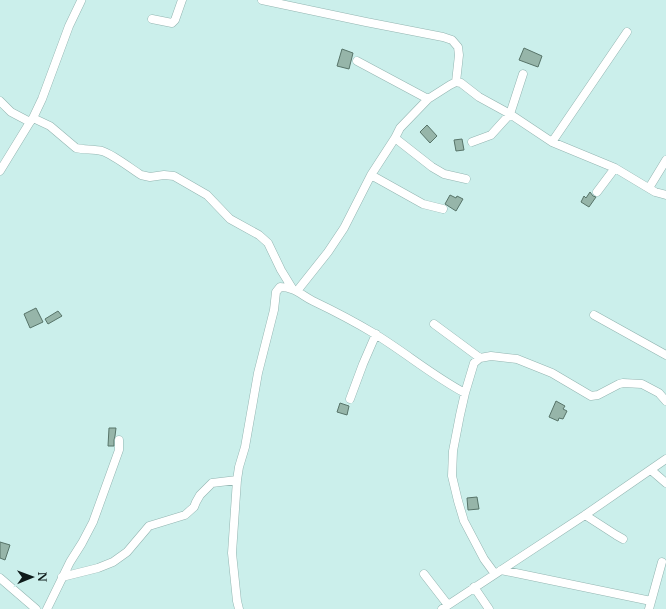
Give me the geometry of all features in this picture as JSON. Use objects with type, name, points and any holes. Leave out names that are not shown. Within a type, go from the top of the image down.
[{"type":"street","points":[[152,19],[172,23],[175,20],[182,0]]},
{"type":"street","points":[[262,0],[452,40],[458,47],[459,56],[456,82]]},
{"type":"street","points":[[0,171],[42,99],[69,26],[81,1]]},
{"type":"street","points":[[552,142],[627,32]]},
{"type":"street","points":[[357,61],[428,99]]},
{"type":"street","points":[[472,142],[491,135],[510,114],[523,74]]},
{"type":"street","points":[[295,290],[344,228],[371,175],[400,128],[428,99],[456,82],[461,83],[479,97],[510,114],[552,142],[615,168],[655,192],[666,195]]},
{"type":"street","points":[[0,101],[11,112],[50,126],[76,148],[104,152],[144,176],[174,176],[207,196],[230,219],[259,235],[268,243],[281,270],[295,290],[305,297],[376,334],[450,385],[465,393]]},
{"type":"street","points":[[395,138],[432,167],[444,174],[466,179]]},
{"type":"street","points":[[649,188],[666,160]]},
{"type":"street","points":[[597,192],[615,168]]},
{"type":"street","points":[[371,175],[423,204],[443,209]]},
{"type":"street","points":[[240,609],[237,602],[232,552],[239,467],[246,447],[258,374],[274,310],[276,292],[280,287],[295,290]]},
{"type":"street","points":[[594,315],[666,355]]},
{"type":"street","points":[[434,324],[480,358]]},
{"type":"street","points":[[350,399],[376,334]]},
{"type":"street","points":[[662,562],[650,605],[498,572],[484,559],[464,521],[452,476],[453,451],[465,393],[474,363],[480,358],[491,356],[517,359],[552,373],[592,396],[598,395],[619,384],[642,384],[659,393],[666,401]]},
{"type":"street","points":[[47,609],[62,577],[93,522],[119,450],[119,440]]},
{"type":"street","points":[[424,574],[445,607],[585,515],[666,459]]},
{"type":"street","points":[[651,470],[666,483]]},
{"type":"street","points":[[62,577],[98,568],[113,562],[127,552],[149,526],[185,515],[194,507],[200,495],[212,483],[237,480]]},
{"type":"street","points":[[585,515],[623,539]]},
{"type":"street","points":[[0,578],[33,608]]},
{"type":"street","points":[[474,588],[489,609]]},
{"type":"building","points":[[524,48],[542,56],[538,67],[519,60]]},
{"type":"building","points":[[342,49],[353,53],[349,69],[337,66]]},
{"type":"building","points":[[427,125],[437,136],[430,143],[420,132]]},
{"type":"building","points":[[462,139],[464,150],[456,151],[454,140]]},
{"type":"building","points":[[590,192],[596,197],[589,207],[581,202],[584,196],[586,198]]},
{"type":"building","points":[[450,195],[463,199],[456,211],[445,204]]},
{"type":"building","points":[[36,308],[43,322],[30,328],[24,314]]},
{"type":"building","points":[[58,311],[62,316],[48,324],[45,319]]},
{"type":"building","points":[[556,401],[565,406],[563,409],[567,411],[563,419],[559,418],[558,421],[549,417]]},
{"type":"building","points":[[340,403],[349,406],[347,415],[337,412]]},
{"type":"building","points":[[109,428],[116,428],[114,446],[108,446]]},
{"type":"building","points":[[477,497],[479,509],[468,510],[467,498]]},
{"type":"building","points":[[0,542],[10,545],[5,560],[0,558]]}]
